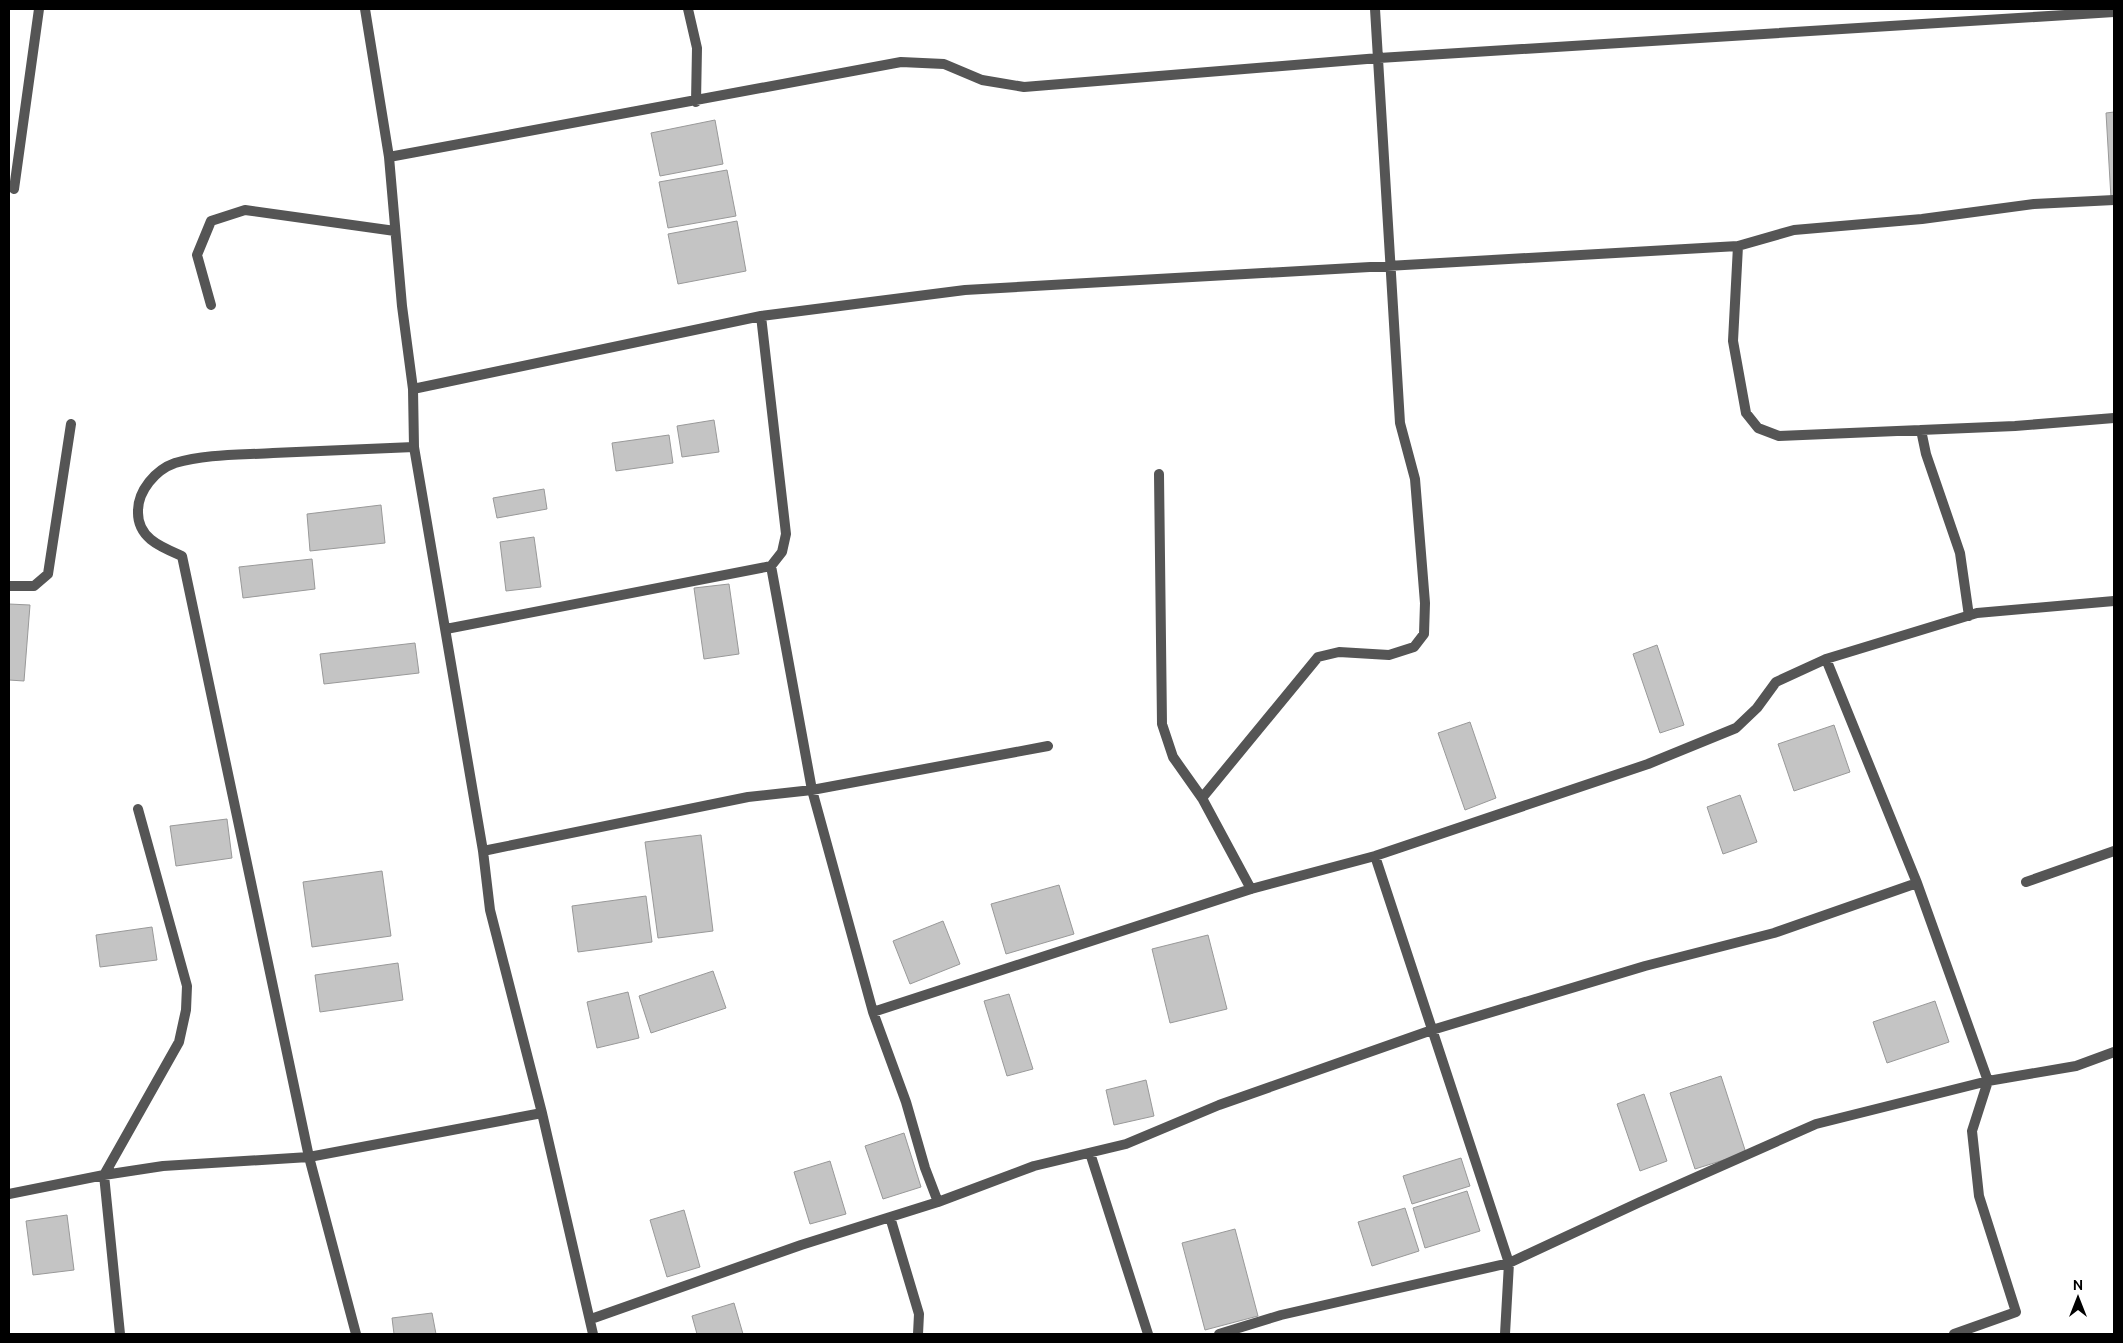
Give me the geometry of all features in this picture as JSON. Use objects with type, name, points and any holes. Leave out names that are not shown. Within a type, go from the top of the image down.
[{"type":"street","points":[[14,189],[39,9]]},
{"type":"street","points":[[365,9],[389,157],[402,306],[413,389],[414,447],[483,852],[490,910],[542,1114],[593,1334]]},
{"type":"street","points":[[688,9],[697,48],[696,102]]},
{"type":"street","points":[[1202,798],[1318,657],[1339,652],[1389,655],[1414,646],[1424,634],[1426,603],[1415,479],[1400,423],[1375,9]]},
{"type":"street","points":[[389,157],[696,102],[901,62],[944,64],[982,80],[1024,87],[1378,58],[2114,12]]},
{"type":"street","points":[[413,389],[762,316],[966,290],[1738,246],[1794,230],[1922,218],[2034,204],[2114,200]]},
{"type":"street","points":[[212,305],[197,255],[211,221],[245,210],[395,231]]},
{"type":"street","points":[[1738,246],[1733,341],[1746,413],[1758,428],[1779,436],[2015,426],[2114,418]]},
{"type":"street","points":[[446,629],[771,566],[782,552],[786,534],[762,316]]},
{"type":"street","points":[[9,586],[34,586],[48,574],[71,424]]},
{"type":"street","points":[[1921,430],[1926,454],[1960,553],[1969,616]]},
{"type":"street","points":[[356,1334],[309,1157],[182,556],[158,546],[147,538],[138,522],[138,499],[156,474],[174,464],[208,457],[414,447]]},
{"type":"street","points":[[1159,474],[1162,724],[1173,757],[1202,798],[1250,889]]},
{"type":"street","points":[[771,566],[812,790],[873,1012],[906,1102],[925,1168],[938,1202]]},
{"type":"street","points":[[873,1012],[1250,889],[1375,856],[1648,764],[1736,728],[1757,708],[1776,682],[1826,659],[1969,616],[2114,601]]},
{"type":"street","points":[[1826,659],[1917,883],[1988,1081],[1972,1131],[1979,1196],[2016,1312],[1982,1329],[1954,1334]]},
{"type":"street","points":[[483,852],[748,797],[812,790],[1048,746]]},
{"type":"street","points":[[120,1334],[104,1175],[179,1042],[186,1010],[188,986],[138,809]]},
{"type":"street","points":[[2026,882],[2114,851]]},
{"type":"street","points":[[1375,856],[1509,1263],[1505,1334]]},
{"type":"street","points":[[591,1319],[890,1216],[938,1202],[1034,1166],[1126,1144],[1219,1105],[1432,1030],[1645,966],[1774,933],[1917,883]]},
{"type":"street","points":[[1219,1334],[1281,1315],[1509,1263],[1640,1202],[1816,1124],[1988,1081],[2076,1066],[2114,1052]]},
{"type":"street","points":[[9,1194],[104,1175],[163,1166],[309,1157],[542,1114]]},
{"type":"street","points":[[1090,1153],[1148,1334]]},
{"type":"street","points":[[890,1216],[919,1314],[918,1334]]},
{"type":"building","points":[[2114,112],[2114,198],[2111,198],[2106,113]]},
{"type":"building","points":[[715,120],[723,164],[660,176],[651,133]]},
{"type":"building","points":[[727,170],[736,216],[668,228],[659,182]]},
{"type":"building","points":[[737,221],[746,271],[678,284],[668,234]]},
{"type":"building","points":[[714,420],[719,452],[682,457],[677,426]]},
{"type":"building","points":[[669,435],[673,463],[616,471],[612,443]]},
{"type":"building","points":[[544,489],[547,509],[497,518],[493,498]]},
{"type":"building","points":[[381,505],[385,543],[310,551],[307,514]]},
{"type":"building","points":[[534,537],[541,587],[506,591],[500,542]]},
{"type":"building","points":[[312,559],[315,589],[243,598],[239,567]]},
{"type":"building","points":[[729,584],[739,654],[704,659],[694,588]]},
{"type":"building","points":[[9,604],[30,605],[24,681],[9,680]]},
{"type":"building","points":[[415,643],[419,673],[324,684],[320,654]]},
{"type":"building","points":[[1657,645],[1684,725],[1660,733],[1633,654]]},
{"type":"building","points":[[1470,722],[1496,798],[1465,810],[1438,733]]},
{"type":"building","points":[[1834,725],[1850,772],[1794,791],[1778,744]]},
{"type":"building","points":[[1740,795],[1757,842],[1723,854],[1707,807]]},
{"type":"building","points":[[227,819],[232,858],[176,866],[170,826]]},
{"type":"building","points":[[701,835],[713,931],[658,938],[645,842]]},
{"type":"building","points":[[382,871],[391,936],[312,947],[303,882]]},
{"type":"building","points":[[1059,885],[1074,934],[1006,954],[991,904]]},
{"type":"building","points":[[646,896],[652,942],[578,952],[572,906]]},
{"type":"building","points":[[943,921],[960,964],[910,984],[893,941]]},
{"type":"building","points":[[152,927],[157,960],[100,967],[96,935]]},
{"type":"building","points":[[1208,935],[1227,1009],[1170,1023],[1152,949]]},
{"type":"building","points":[[398,963],[403,1000],[320,1012],[315,975]]},
{"type":"building","points":[[713,971],[726,1008],[651,1033],[639,996]]},
{"type":"building","points":[[628,992],[639,1038],[597,1048],[587,1002]]},
{"type":"building","points":[[1009,994],[1033,1069],[1007,1076],[984,1001]]},
{"type":"building","points":[[1935,1001],[1949,1042],[1887,1063],[1873,1022]]},
{"type":"building","points":[[1721,1076],[1746,1153],[1695,1169],[1670,1093]]},
{"type":"building","points":[[1146,1080],[1154,1116],[1114,1125],[1106,1090]]},
{"type":"building","points":[[1644,1094],[1667,1161],[1640,1171],[1617,1104]]},
{"type":"building","points":[[904,1133],[921,1187],[883,1199],[865,1146]]},
{"type":"building","points":[[1461,1158],[1470,1186],[1412,1204],[1403,1176]]},
{"type":"building","points":[[830,1161],[846,1214],[810,1224],[794,1172]]},
{"type":"building","points":[[1467,1191],[1480,1231],[1425,1248],[1413,1208]]},
{"type":"building","points":[[1405,1208],[1419,1251],[1372,1266],[1358,1222]]},
{"type":"building","points":[[684,1210],[700,1267],[667,1277],[650,1220]]},
{"type":"building","points":[[67,1215],[74,1270],[33,1275],[26,1221]]},
{"type":"building","points":[[1235,1229],[1258,1316],[1205,1330],[1182,1243]]},
{"type":"building","points":[[734,1303],[743,1334],[697,1334],[692,1316]]},
{"type":"building","points":[[432,1313],[436,1334],[394,1334],[392,1318]]}]
